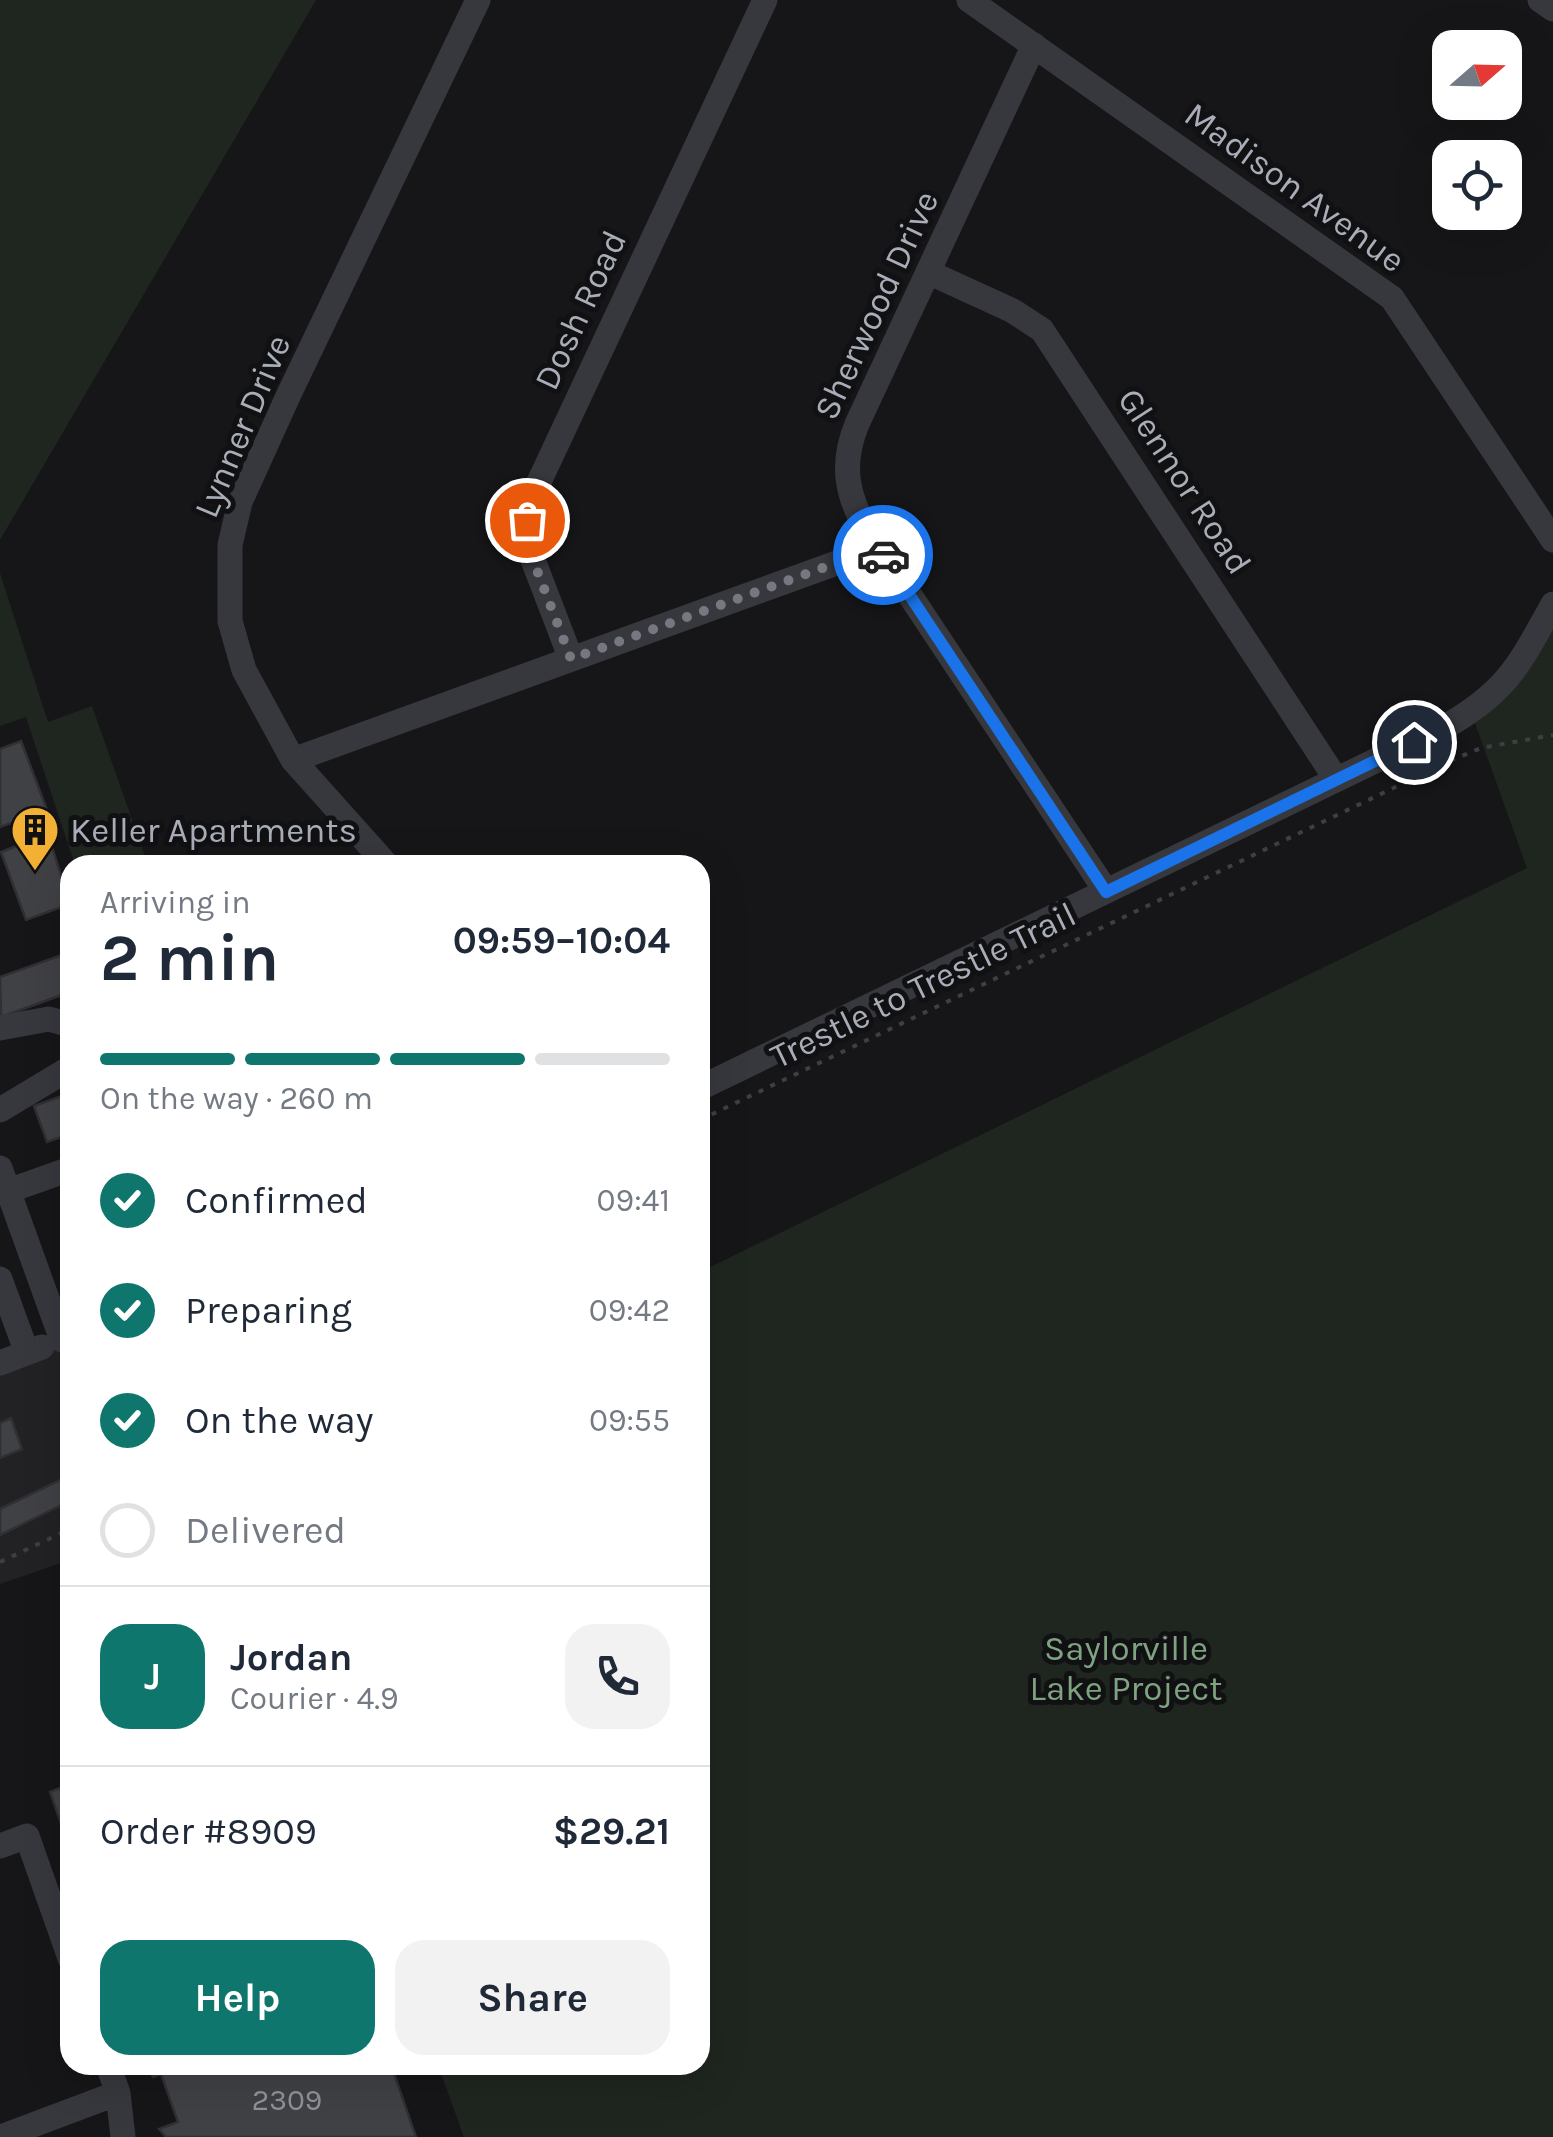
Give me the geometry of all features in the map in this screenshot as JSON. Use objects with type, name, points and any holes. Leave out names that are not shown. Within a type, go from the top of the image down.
[{"type":"street","name":"Lynner Drive","points":[[378,855],[293,760],[244,670],[230,621],[230,545],[240,502],[478,0]]},
{"type":"street","name":"Dosh Road","points":[[571,659],[530,552],[527,520],[531,499],[765,0]]},
{"type":"street","name":"Madison Avenue","points":[[969,0],[1392,298],[1553,540]]},
{"type":"street","points":[[1540,0],[1553,10]]},
{"type":"street","name":"Sherwood Drive","points":[[1034,45],[849,443],[846,473],[851,502],[878,548],[1106,892]]},
{"type":"street","name":"Glennor Road","points":[[928,272],[1013,311],[1042,330],[1336,780]]},
{"type":"street","points":[[293,760],[878,548]]},
{"type":"street","points":[[710,1083],[1486,704],[1508,681],[1553,604]]},
{"type":"street","points":[[0,1028],[49,1018],[60,1021]]},
{"type":"street","points":[[0,1110],[60,1074]]},
{"type":"street","points":[[60,1171],[4,1179],[60,1323]]},
{"type":"street","points":[[0,1279],[27,1353]]},
{"type":"street","points":[[0,1363],[60,1340]]},
{"type":"street","points":[[0,1846],[26,1836],[60,1930]]},
{"type":"street","points":[[112,2075],[118,2093],[123,2137]]},
{"type":"street","points":[[1,2137],[118,2093]]},
{"type":"path","name":"Trestle to Trestle Trail","points":[[710,1115],[1452,760],[1481,748],[1553,735]]},
{"type":"path","points":[[0,1562],[60,1534]]},
{"type":"shaded area","points":[[60,1341],[60,1563],[0,1584],[0,1363]]},
{"type":"green space","points":[[0,0],[316,0],[0,540]]},
{"type":"green space","points":[[0,573],[48,722],[92,706],[144,855],[72,855],[26,717],[0,726]]},
{"type":"green space","name":"Saylorville Lake Project","points":[[1553,604],[1553,2137],[464,2137],[442,2075],[710,2075],[710,1267],[1527,868],[1471,712]]},
{"type":"building","points":[[21,741],[47,810],[0,827],[0,749]]},
{"type":"building","name":"Keller Apartments","points":[[48,834],[60,872],[60,908],[26,920],[1,852]]},
{"type":"building","points":[[60,956],[60,996],[1,1017],[0,977]]},
{"type":"building","points":[[60,1097],[60,1137],[47,1142],[34,1106]]},
{"type":"building","points":[[11,1418],[22,1449],[0,1458],[0,1423]]},
{"type":"building","points":[[60,1480],[60,1506],[0,1535],[0,1509]]},
{"type":"building","points":[[60,1788],[60,1820],[50,1792]]},
{"type":"building","points":[[161,2075],[394,2075],[416,2137],[166,2137],[159,2129],[178,2122]]},
{"type":"way so far","points":[[527,520],[530,552],[571,659],[878,548],[883,555]]},
{"type":"place","name":"Keller Apartments","points":[[35,872]]},
{"type":"route","points":[[883,555],[1106,892],[1414,742]]}]
